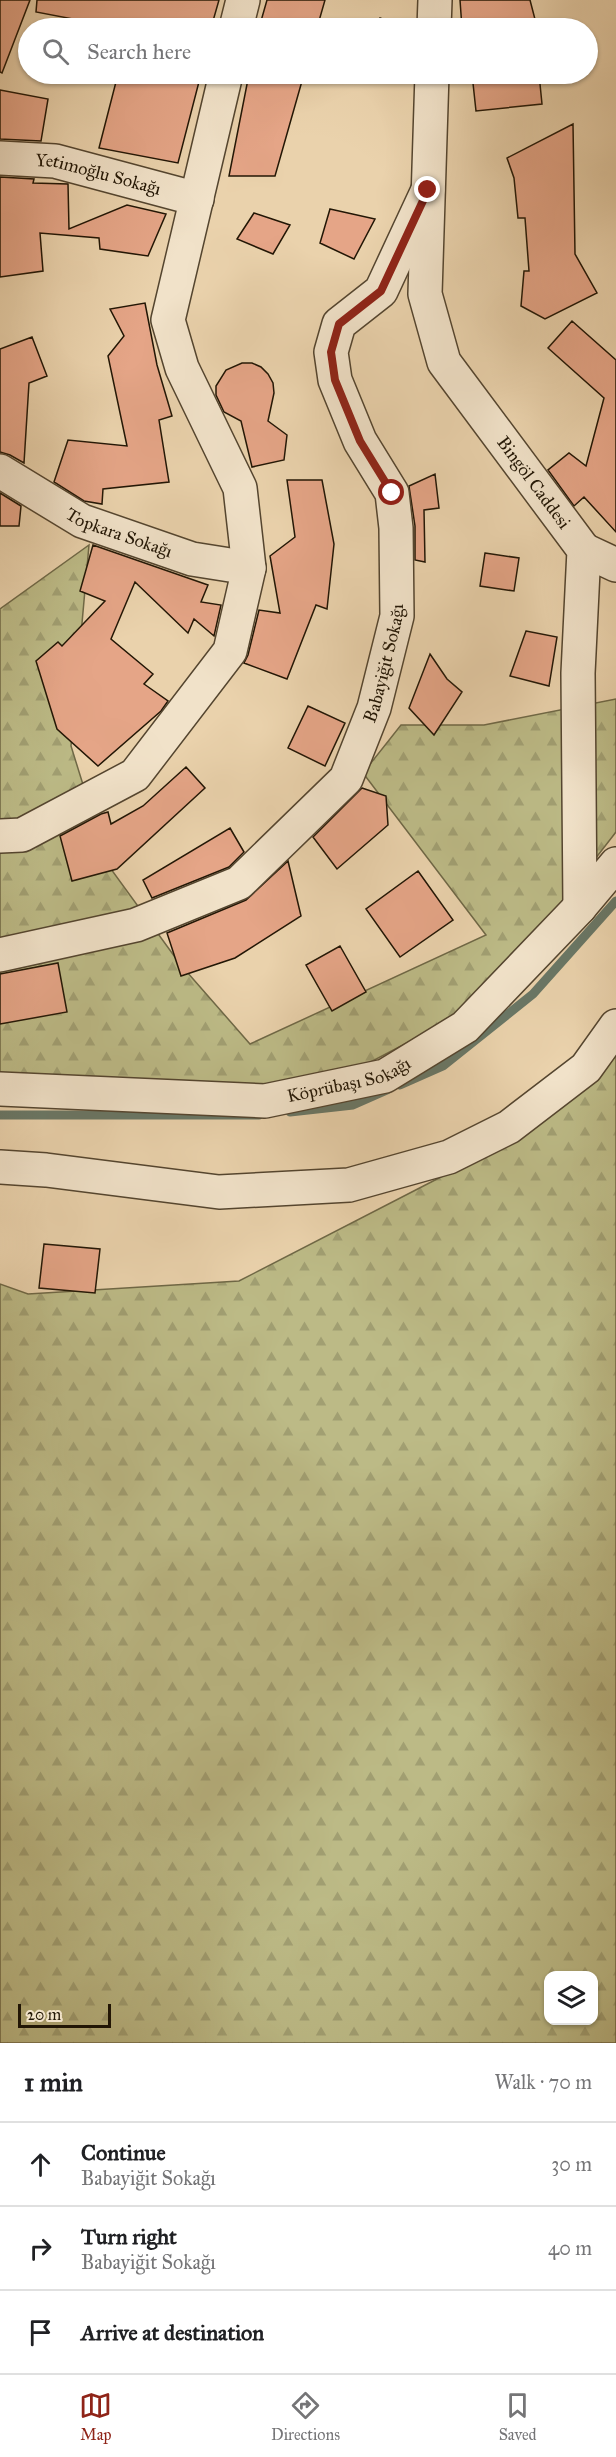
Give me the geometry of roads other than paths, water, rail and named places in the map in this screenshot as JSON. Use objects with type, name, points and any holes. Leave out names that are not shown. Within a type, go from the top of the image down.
[{"type":"street","points":[[238,18],[243,0]]},
{"type":"street","points":[[434,18],[435,0]]},
{"type":"street","points":[[0,836],[22,835],[135,775],[230,651],[249,568],[240,488],[182,368],[168,320],[224,84]]},
{"type":"street","name":"Bingöl Caddesi","points":[[432,84],[425,294],[444,362],[584,550]]},
{"type":"street","name":"Yetimoğlu Sokağı","points":[[0,158],[56,161],[197,199]]},
{"type":"street","name":"Babayiğit Sokağı","points":[[0,955],[136,925],[239,883],[346,779],[374,708],[397,616],[396,528],[392,493],[360,441],[335,380],[331,352],[339,324],[381,291],[428,190]]},
{"type":"street","name":"Topkara Sokağı","points":[[0,471],[82,521],[192,559],[249,568]]},
{"type":"street","points":[[580,907],[578,673],[584,550],[616,565]]},
{"type":"street","name":"Köprübaşı Sokağı","points":[[0,1089],[265,1101],[385,1076],[465,1028],[580,907],[616,864]]},
{"type":"street","points":[[0,1167],[46,1170],[219,1192],[349,1185],[449,1157],[509,1126],[586,1068],[616,1026]]},
{"type":"waterway","points":[[400,1085],[443,1066],[533,994],[616,901]]},
{"type":"waterway","points":[[290,1112],[353,1105],[387,1090]]},
{"type":"waterway","points":[[0,1115],[259,1115]]}]
